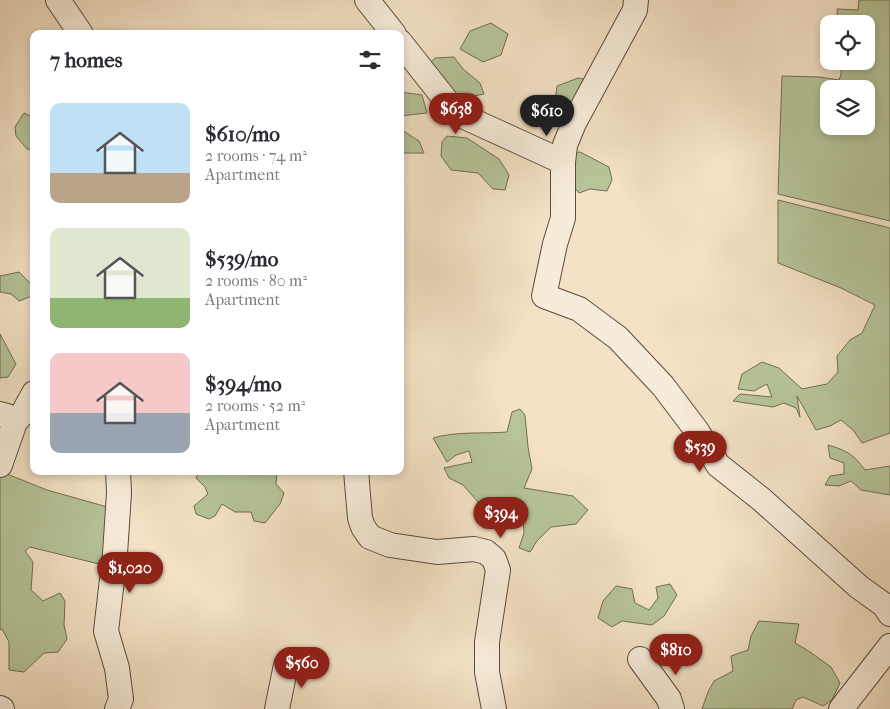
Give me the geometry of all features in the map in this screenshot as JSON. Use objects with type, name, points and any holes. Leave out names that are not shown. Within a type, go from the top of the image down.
[{"type":"street","points":[[58,0],[78,30]]},
{"type":"street","points":[[367,0],[391,30]]},
{"type":"street","points":[[636,0],[635,10],[574,123],[565,145],[563,218],[555,244],[544,296],[579,309],[618,338],[663,386],[697,431],[718,465],[806,538],[859,587],[884,606],[890,614]]},
{"type":"street","points":[[404,47],[456,113],[564,162]]},
{"type":"street","points":[[0,465],[8,418],[23,413],[30,400]]},
{"type":"street","points":[[117,709],[121,699],[118,668],[106,631],[115,554],[119,494],[118,475]]},
{"type":"street","points":[[356,475],[360,518],[363,527],[370,537],[390,545],[437,552],[474,550],[486,552],[494,559],[498,570],[486,642],[487,672],[494,709]]},
{"type":"street","points":[[841,709],[890,646]]},
{"type":"street","points":[[640,659],[669,699],[672,709]]},
{"type":"street","points":[[277,709],[286,665]]},
{"type":"green space","points":[[859,0],[890,0],[890,221],[778,194],[782,76],[820,77],[839,80],[841,70],[875,70],[875,15],[837,15],[837,9],[858,10]]},
{"type":"green space","points":[[491,23],[508,34],[501,55],[483,62],[460,49],[470,31]]},
{"type":"green space","points":[[454,57],[463,69],[480,83],[484,94],[464,98],[418,85],[415,77],[435,58]]},
{"type":"green space","points":[[578,78],[589,80],[566,114],[554,109],[557,86]]},
{"type":"green space","points":[[404,93],[422,95],[427,113],[404,116]]},
{"type":"green space","points":[[24,113],[30,116],[30,149],[27,149],[16,136],[15,127]]},
{"type":"green space","points":[[404,132],[419,141],[424,153],[404,153]]},
{"type":"green space","points":[[447,136],[467,138],[499,159],[509,175],[505,190],[493,189],[478,173],[451,170],[441,156],[442,142]]},
{"type":"green space","points":[[580,152],[609,167],[612,180],[607,191],[590,189],[579,193],[570,182],[571,153]]},
{"type":"green space","points":[[778,200],[890,228],[890,433],[862,443],[854,431],[841,420],[816,430],[797,396],[800,417],[796,408],[784,403],[773,407],[733,401],[740,394],[772,397],[767,384],[754,391],[738,389],[742,374],[762,362],[779,368],[802,389],[827,384],[838,372],[837,356],[850,340],[862,333],[875,305],[841,288],[778,263]]},
{"type":"green space","points":[[19,272],[30,283],[30,297],[19,301],[11,294],[0,292],[0,276]]},
{"type":"green space","points":[[0,334],[16,364],[8,377],[0,378]]},
{"type":"green space","points":[[520,409],[525,415],[532,469],[524,488],[573,496],[588,510],[576,524],[551,527],[537,541],[530,552],[519,548],[524,533],[523,517],[511,505],[500,505],[499,518],[488,526],[478,514],[478,502],[463,485],[449,478],[444,468],[472,462],[469,451],[456,455],[447,462],[433,438],[460,434],[507,432],[512,412]]},
{"type":"green space","points":[[828,445],[849,454],[865,470],[890,466],[890,495],[861,490],[851,481],[839,486],[825,485],[830,476],[844,474],[844,463],[830,458]]},
{"type":"green space","points":[[2,472],[47,490],[111,508],[107,566],[30,547],[25,551],[33,562],[31,590],[43,601],[60,593],[65,601],[64,625],[67,639],[58,652],[44,653],[24,672],[9,670],[9,642],[2,629],[0,630],[0,477]]},
{"type":"green space","points":[[198,475],[277,475],[276,484],[284,493],[280,504],[265,523],[254,521],[251,512],[235,512],[222,504],[215,516],[209,519],[196,514],[194,506],[208,494],[205,487],[196,478]]},
{"type":"green space","points":[[670,584],[677,595],[664,616],[652,625],[622,621],[612,627],[598,618],[603,601],[616,586],[632,589],[635,603],[649,610],[658,598],[656,587]]},
{"type":"green space","points":[[759,621],[799,624],[795,643],[831,667],[840,683],[832,700],[823,706],[803,697],[796,700],[792,709],[702,709],[714,681],[733,671],[731,656],[748,650],[751,636]]}]
